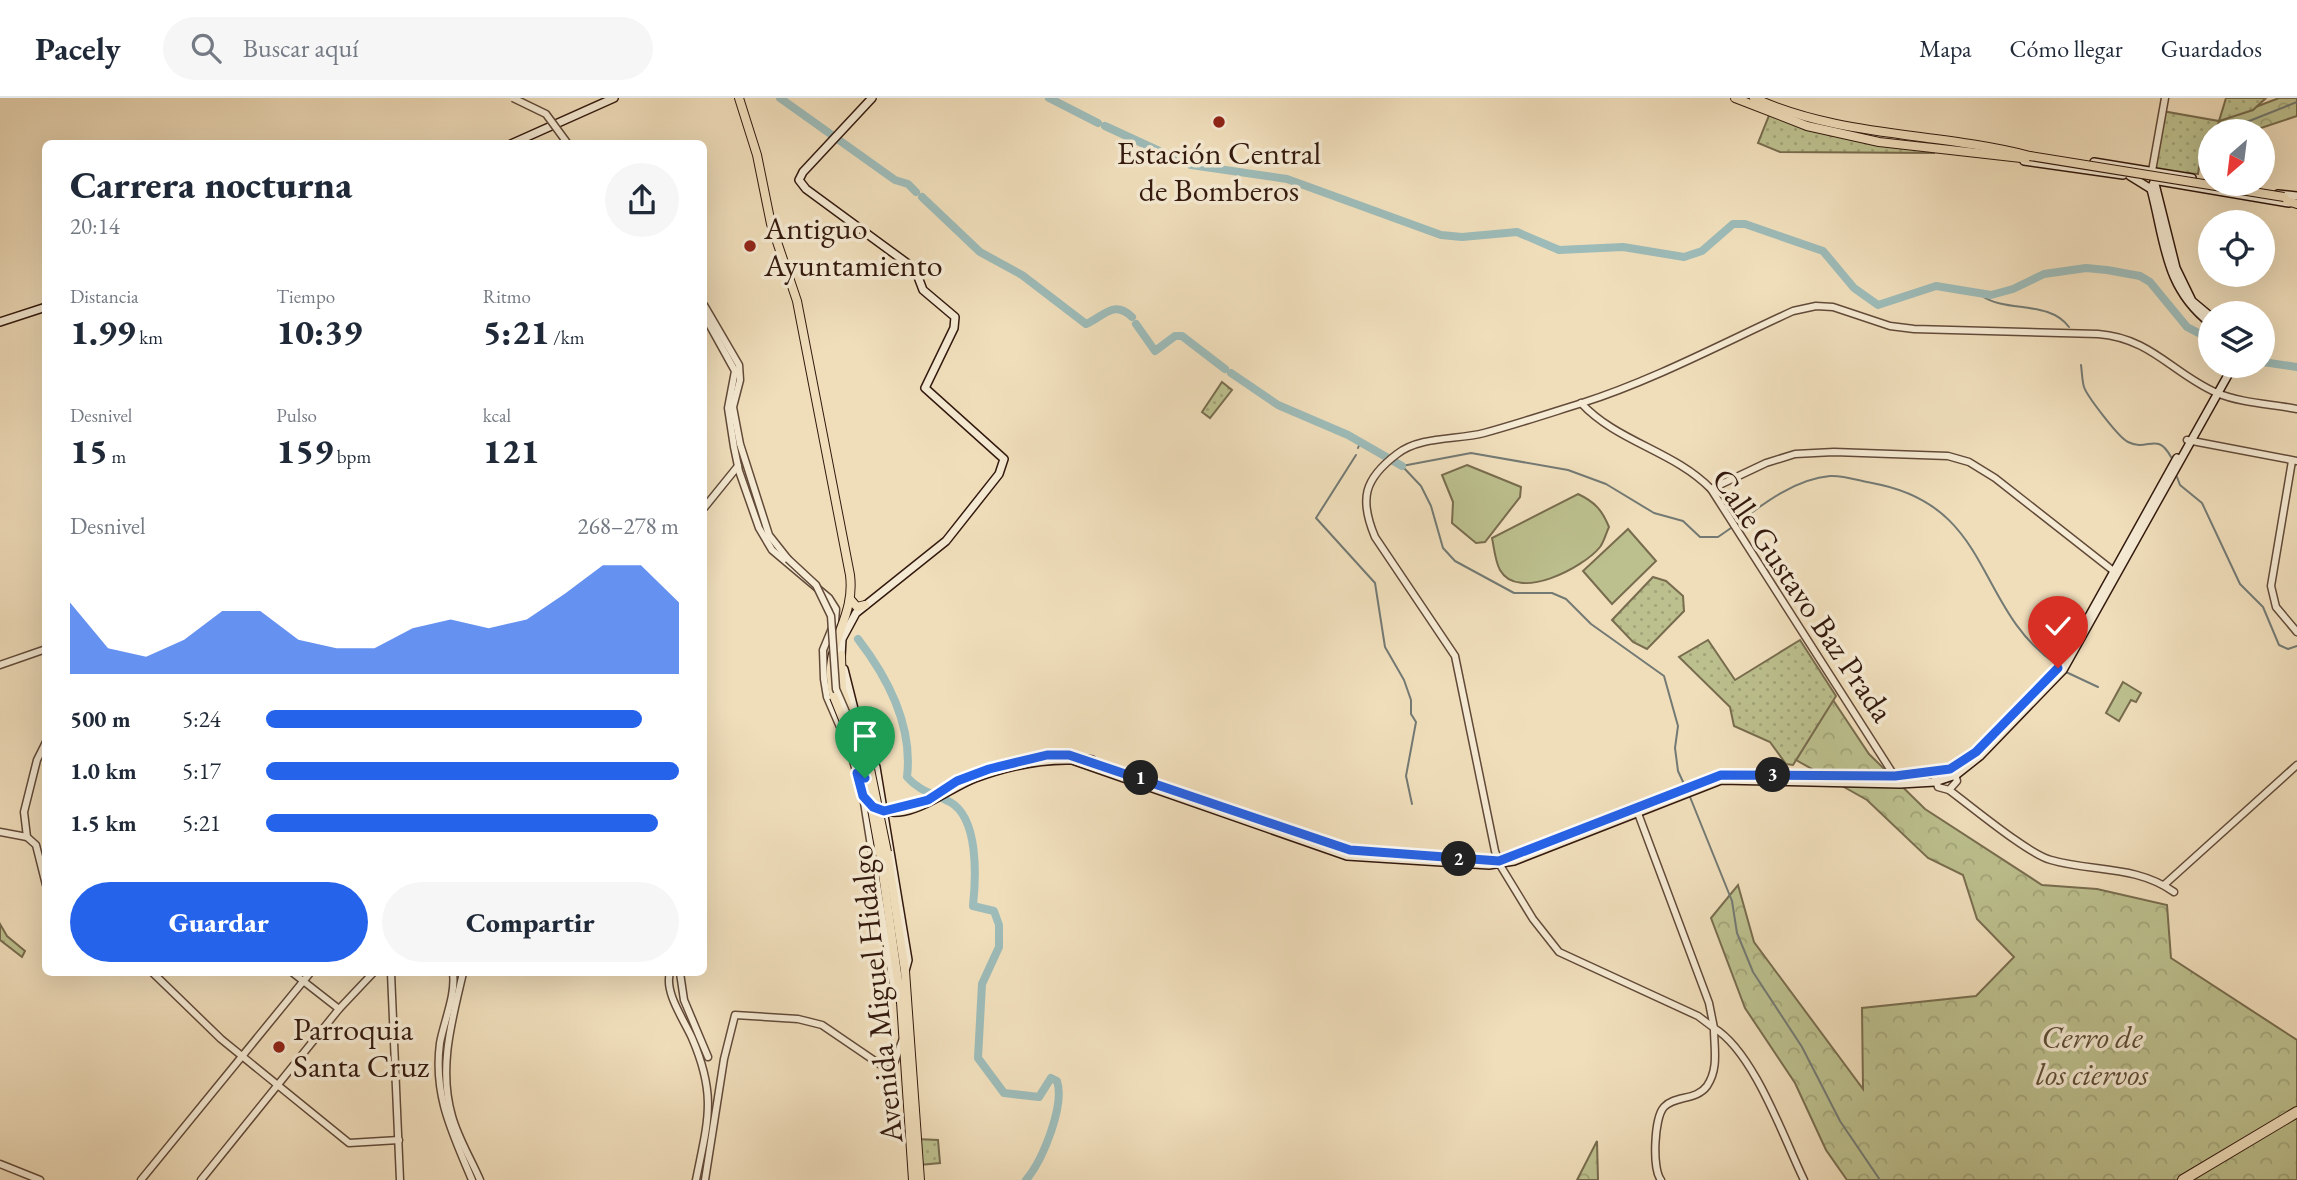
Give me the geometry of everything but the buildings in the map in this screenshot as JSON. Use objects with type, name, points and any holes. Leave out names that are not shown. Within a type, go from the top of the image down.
[{"type":"highway","points":[[2183,1180],[2297,1112]]},
{"type":"highway","points":[[2194,1180],[2297,1118]]},
{"type":"main road","points":[[519,140],[614,98]]},
{"type":"main road","name":"Avenida Miguel Hidalgo","points":[[739,98],[757,155],[771,224],[797,301],[847,560],[851,600],[830,660],[830,697],[866,776],[905,971],[913,1180]]},
{"type":"main road","points":[[859,742],[840,676],[841,655],[848,624],[865,605],[946,541],[999,474],[1004,459],[925,388],[954,328],[954,317],[923,290],[915,270],[806,189],[799,180],[803,172],[872,98]]},
{"type":"main road","points":[[1735,98],[1808,122],[2284,198],[2297,204]]},
{"type":"main road","points":[[1754,98],[1808,122]]},
{"type":"main road","points":[[2017,156],[2075,164],[2153,181],[2198,182]]},
{"type":"main road","points":[[2075,164],[2153,181],[2297,204]]},
{"type":"main road","points":[[2153,181],[2165,177],[2198,183]]},
{"type":"main road","points":[[2153,181],[2158,188],[2169,247],[2183,285],[2198,305]]},
{"type":"main road","points":[[2153,181],[2166,256],[2179,289],[2189,305],[2198,313]]},
{"type":"main road","points":[[2161,202],[2166,189],[2176,184]]},
{"type":"main road","points":[[2275,192],[2297,196]]},
{"type":"main road","points":[[2284,198],[2297,196]]},
{"type":"main road","points":[[0,322],[42,308]]},
{"type":"main road","points":[[1637,809],[1721,780],[1900,784],[1935,782],[1980,756],[2056,679],[2081,641],[2115,573],[2224,378]]},
{"type":"main road","points":[[851,600],[857,607],[865,605]]},
{"type":"main road","points":[[825,641],[837,634],[835,621]]},
{"type":"main road","points":[[841,655],[849,693],[876,767],[888,833]]},
{"type":"main road","name":"Avenida Miguel Hidalgo","points":[[859,742],[870,769],[882,849],[909,1064],[920,1180]]},
{"type":"main road","points":[[863,796],[873,807],[897,812],[939,796],[989,769],[1047,755],[1069,755],[1350,850],[1499,863],[1721,775],[1895,776],[1953,772]]},
{"type":"main road","points":[[857,773],[869,777],[876,767]]},
{"type":"main road","points":[[870,828],[877,816],[884,811],[939,796]]},
{"type":"main road","points":[[882,849],[897,812]]},
{"type":"street","points":[[513,98],[546,114],[565,140]]},
{"type":"street","points":[[2153,181],[2165,98]]},
{"type":"street","points":[[1804,1180],[1758,1082],[1726,1037],[1698,1016],[1559,952],[1533,919],[1499,863],[1455,656],[1375,537],[1367,518],[1367,489],[1374,475],[1409,447],[1483,433],[1629,387],[1793,312],[1822,306],[1900,328],[2124,337],[2139,343],[2216,393],[2297,409]]},
{"type":"street","name":"Avenida Miguel Hidalgo","points":[[707,310],[739,365],[740,380],[733,407],[746,463],[769,535],[788,559],[816,585],[831,616],[836,689],[859,742]]},
{"type":"street","points":[[707,320],[735,371],[728,408],[737,466],[766,542],[778,558],[830,598],[836,609],[835,621],[825,641],[829,684]]},
{"type":"street","name":"Calle Gustavo Baz Prada","points":[[1581,403],[1596,418],[1675,460],[1711,489],[1900,784]]},
{"type":"street","points":[[2189,440],[2295,461],[2271,586],[2276,607],[2297,632]]},
{"type":"street","points":[[1711,489],[1766,463],[1796,454],[1835,452],[1948,456],[1969,462],[1995,478],[2115,573]]},
{"type":"street","points":[[707,504],[737,466],[746,463]]},
{"type":"street","points":[[825,641],[830,660]]},
{"type":"street","points":[[0,665],[42,650]]},
{"type":"street","points":[[830,697],[857,773],[870,828],[882,849]]},
{"type":"street","points":[[27,837],[24,812],[42,750]]},
{"type":"street","points":[[2164,885],[2297,765]]},
{"type":"street","points":[[1940,772],[1935,782],[1938,788],[1949,790],[2048,859],[2110,867],[2164,885],[2174,892]]},
{"type":"street","points":[[1949,790],[1954,786],[1953,772]]},
{"type":"street","points":[[1637,809],[1709,1003],[1714,1028],[1715,1066],[1709,1082],[1699,1095],[1663,1108],[1656,1147],[1659,1179]]},
{"type":"street","points":[[0,832],[27,837],[36,845],[42,869]]},
{"type":"street","points":[[156,976],[241,1055],[349,1143],[399,1140]]},
{"type":"street","points":[[297,976],[340,1009]]},
{"type":"street","points":[[141,1180],[308,976]]},
{"type":"street","points":[[201,1180],[277,1084],[370,976]]},
{"type":"street","points":[[391,976],[400,1180]]},
{"type":"street","points":[[454,976],[439,1056],[448,1112],[472,1180]]},
{"type":"street","points":[[461,976],[446,1055],[448,1112],[480,1180]]},
{"type":"street","points":[[670,976],[669,989],[705,1058]]},
{"type":"street","points":[[680,976],[705,1058],[710,1098],[696,1180]]},
{"type":"street","points":[[669,989],[675,990],[681,985]]},
{"type":"street","points":[[705,1180],[724,1059],[735,1015],[798,1019],[822,1026],[891,1072]]},
{"type":"street","points":[[891,1072],[904,1035]]},
{"type":"street","points":[[705,1058],[724,1059]]},
{"type":"street","points":[[891,1072],[909,1064]]},
{"type":"street","points":[[0,1164],[40,1180]]},
{"type":"green space","points":[[2226,98],[2266,98],[2253,110],[2220,119]]},
{"type":"green space","points":[[2279,98],[2297,98],[2297,116],[2275,123],[2275,119],[2224,119]]},
{"type":"green space","points":[[2162,111],[2208,119],[2198,119],[2198,174],[2152,171]]},
{"type":"green space","points":[[1770,113],[1807,126],[1934,149],[1934,153],[1780,152],[1758,143]]},
{"type":"green space","points":[[1222,382],[1232,390],[1210,418],[1202,412]]},
{"type":"green space","points":[[1467,465],[1521,487],[1520,497],[1485,542],[1476,543],[1452,523],[1453,502],[1442,475]]},
{"type":"green space","points":[[1578,494],[1597,507],[1609,527],[1600,547],[1580,564],[1550,578],[1521,583],[1509,579],[1498,566],[1492,538]]},
{"type":"green space","points":[[1628,529],[1656,561],[1612,604],[1583,571]]},
{"type":"green space","points":[[1653,577],[1666,581],[1683,596],[1684,611],[1647,649],[1633,642],[1612,620]]},
{"type":"green space","points":[[1708,640],[1735,680],[1800,640],[1836,696],[1793,765],[1786,764],[1770,742],[1734,726],[1730,707],[1679,657]]},
{"type":"green space","points":[[2123,682],[2141,693],[2136,702],[2131,700],[2119,721],[2106,713]]},
{"type":"green space","name":"Cerro de los ciervos","points":[[1833,700],[1869,754],[1925,809],[2042,885],[2097,889],[2167,905],[2171,958],[2297,1040],[2297,1180],[1847,1180],[1826,1150],[1795,1083],[1745,1008],[1711,918],[1738,885],[1754,942],[1863,1089],[1862,1008],[1976,996],[2014,957],[1977,919],[1963,875],[1928,858],[1867,800],[1796,760]]},
{"type":"green space","points":[[0,924],[7,936],[25,951],[22,957],[0,940]]},
{"type":"green space","points":[[916,1139],[938,1140],[940,1163],[920,1165]]},
{"type":"green space","points":[[1597,1141],[1598,1180],[1577,1180]]},
{"type":"waterway","points":[[780,98],[916,192]]},
{"type":"waterway","points":[[1049,98],[1098,123]]},
{"type":"waterway","points":[[2254,119],[2297,102]]},
{"type":"waterway","points":[[1105,126],[1181,161]]},
{"type":"waterway","points":[[1191,165],[1287,179],[1441,235],[1462,237],[1517,232],[1559,250],[1623,247],[1684,257],[1702,251],[1733,224],[1745,224],[1823,251],[1854,288],[1878,305],[1936,286],[1991,295],[2013,289],[2044,274],[2086,268],[2107,270],[2140,276],[2150,282],[2187,327],[2198,333]]},
{"type":"waterway","points":[[922,197],[980,252],[1022,275],[1086,324],[1114,309],[1126,312],[1132,317]]},
{"type":"waterway","points":[[1982,296],[2003,304],[2050,313],[2069,327]]},
{"type":"waterway","points":[[1136,324],[1155,351],[1175,336],[1182,336],[1225,369]]},
{"type":"waterway","points":[[2275,364],[2297,367]]},
{"type":"waterway","points":[[2081,365],[2086,392],[2118,433],[2128,442],[2135,444],[2157,443],[2166,449],[2171,457]]},
{"type":"waterway","points":[[1231,373],[1278,405],[1348,435],[1402,466]]},
{"type":"waterway","points":[[1358,448],[1360,443]]},
{"type":"waterway","points":[[1402,466],[1471,453],[1568,470],[1606,484],[1654,513],[1683,521],[1700,537],[1718,537],[1731,528]]},
{"type":"waterway","points":[[1356,455],[1316,518],[1375,583],[1385,647],[1404,680],[1411,700],[1411,714],[1416,722],[1406,776],[1412,804]]},
{"type":"waterway","points":[[1403,467],[1421,486],[1431,506],[1443,548],[1455,561],[1514,593],[1552,593],[1566,599],[1591,624],[1664,676],[1678,726],[1675,748],[1678,771],[1684,784]]},
{"type":"waterway","points":[[1736,524],[1792,487],[1817,478],[1846,477],[1912,495],[1941,513],[1962,535],[2010,615],[2030,641],[2056,664]]},
{"type":"waterway","points":[[2177,477],[2180,485],[2202,503],[2240,584],[2263,607],[2279,645],[2288,649],[2297,646]]},
{"type":"waterway","points":[[858,639],[879,670],[896,704],[906,740],[907,777],[922,789],[950,802],[966,821],[975,865],[973,906],[994,911],[999,925],[999,947],[982,984],[978,1058],[1004,1093],[1039,1097],[1051,1078],[1057,1081],[1058,1104],[1051,1132],[1026,1180]]},
{"type":"waterway","points":[[2066,672],[2098,687]]},
{"type":"waterway","points":[[1690,797],[1732,901],[1737,933],[1753,972],[1802,1047],[1840,1121],[1880,1180]]},
{"type":"place","name":"Estación Central de Bomberos","points":[[1219,122]]},
{"type":"place","name":"Antiguo Ayuntamiento","points":[[750,246]]},
{"type":"place","name":"Parroquia Santa Cruz","points":[[279,1047]]},
{"type":"route","points":[[865,778],[857,773],[863,796],[870,805],[884,811],[928,800],[972,774],[1047,755],[1069,755],[1082,757],[1350,850],[1499,861],[1721,775],[1895,776],[1950,769],[1976,752],[2058,668]]}]
